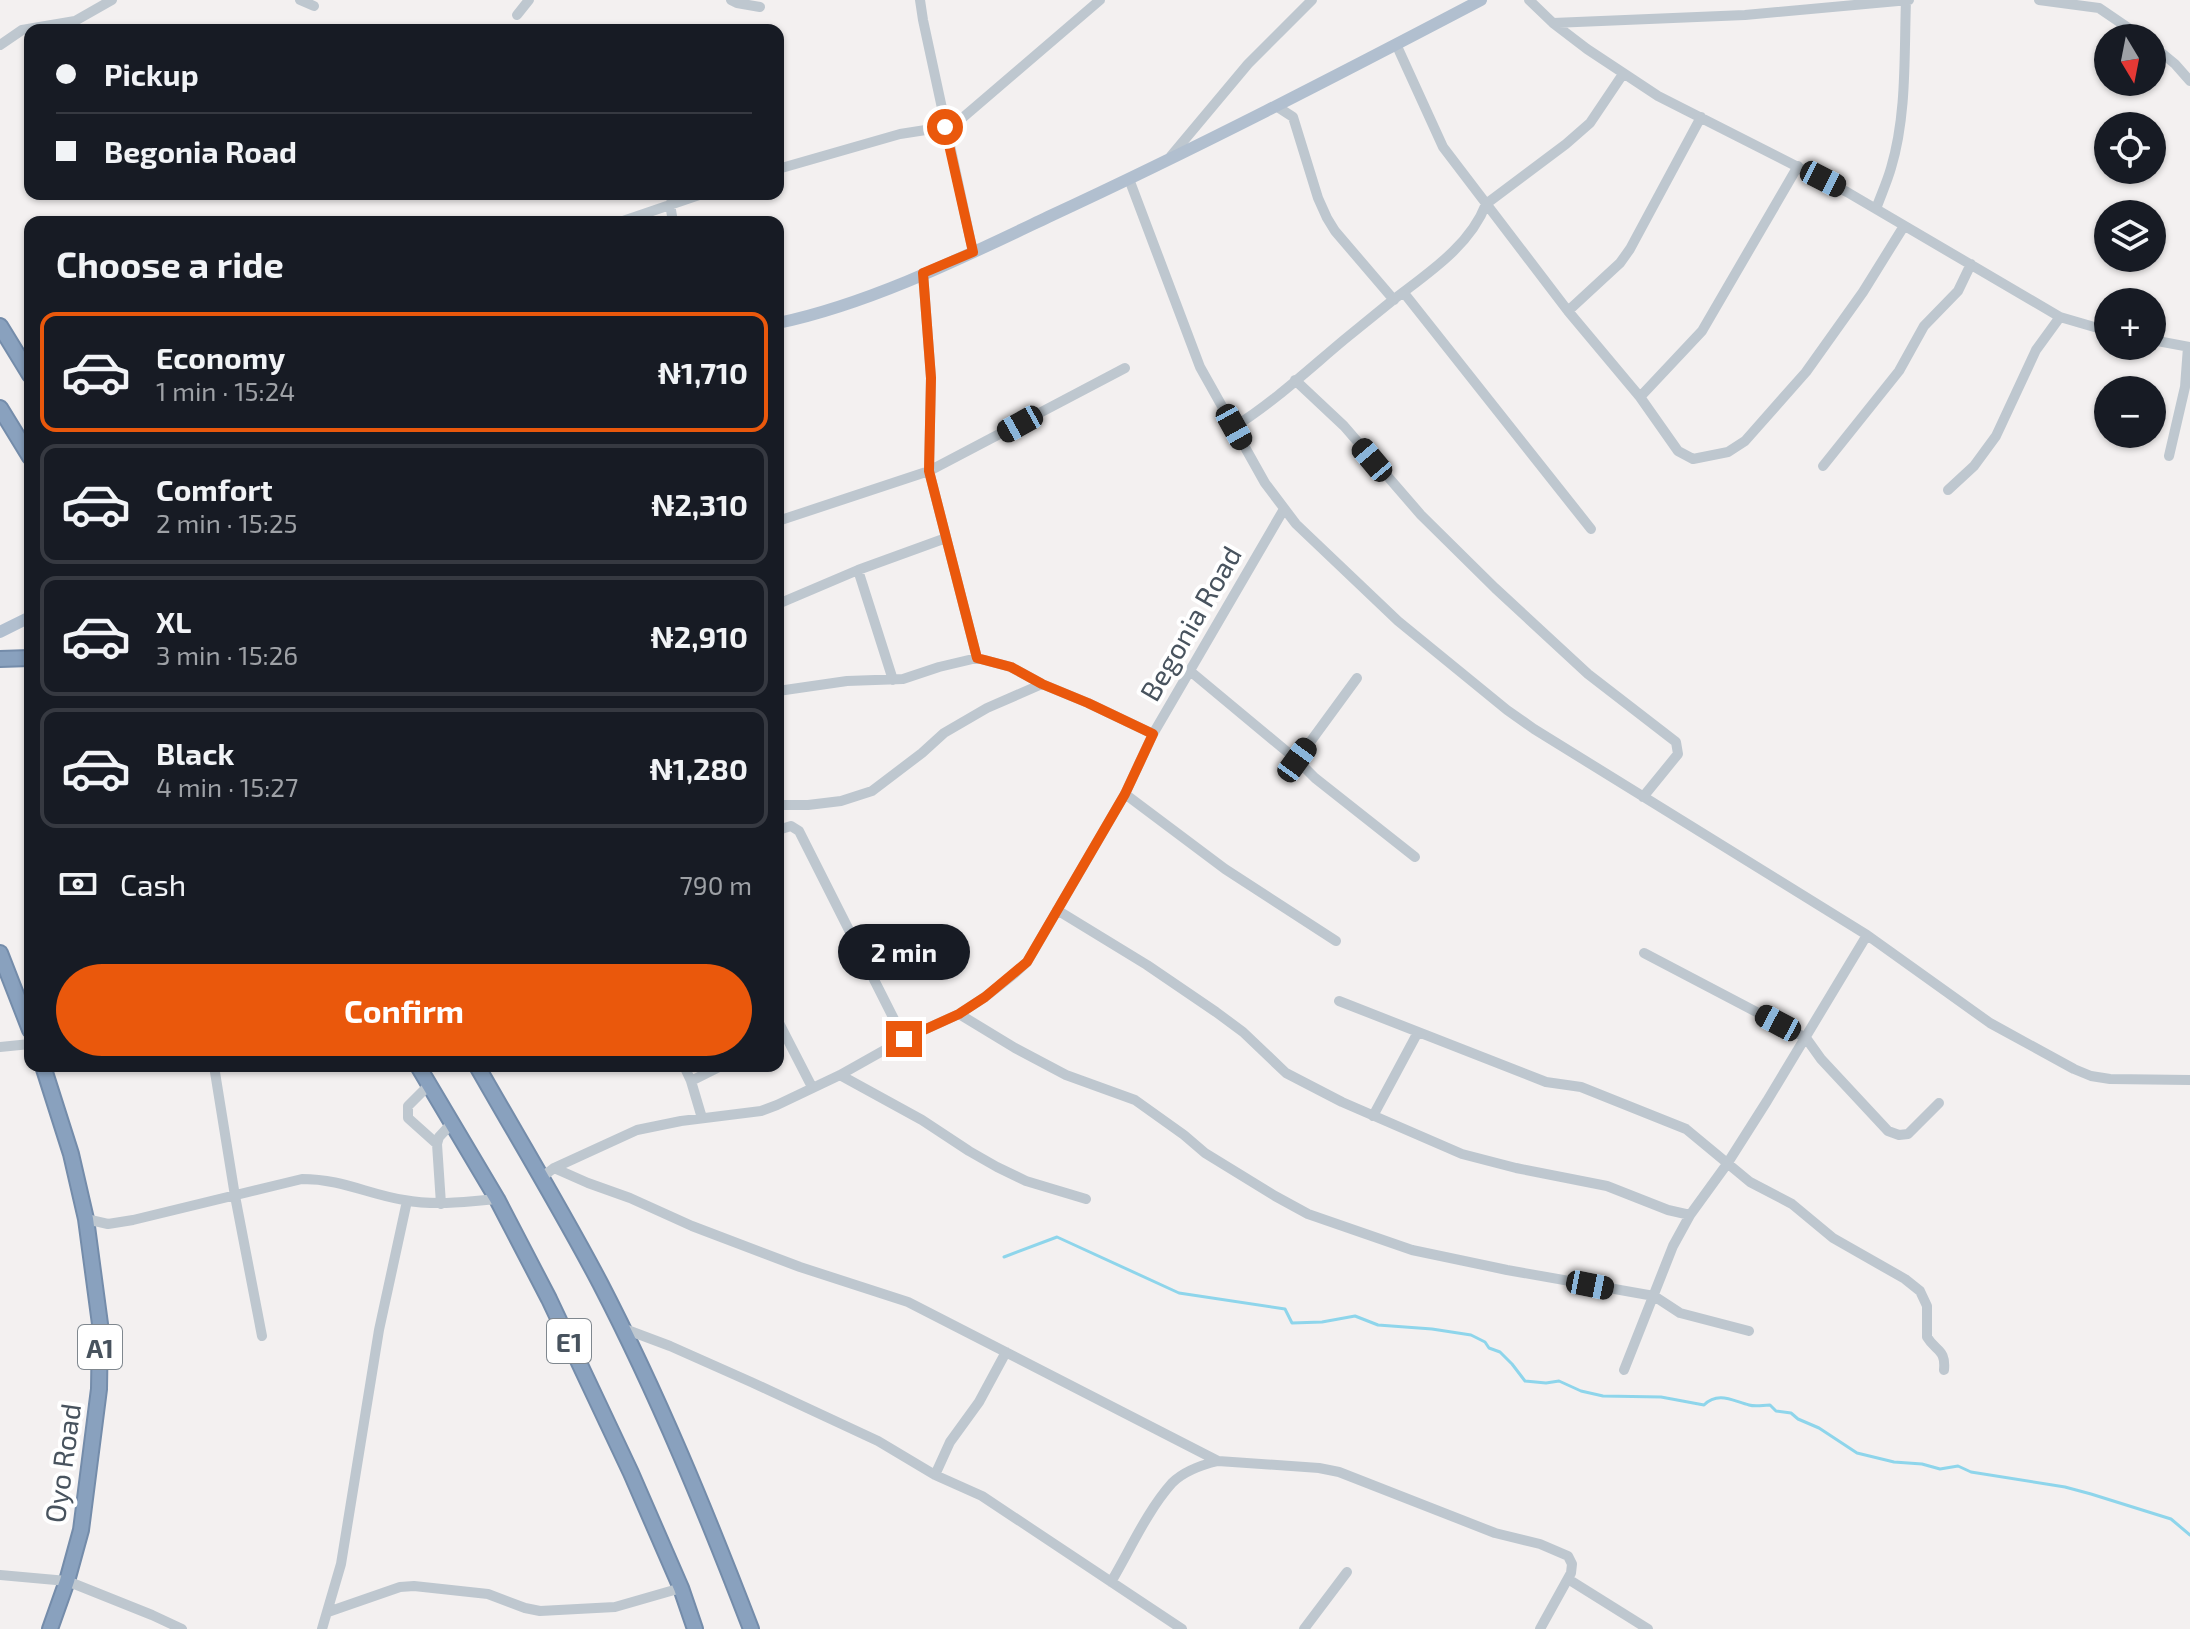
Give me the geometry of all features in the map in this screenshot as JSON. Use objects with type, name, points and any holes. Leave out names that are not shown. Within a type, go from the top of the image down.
[{"type":"highway","points":[[0,326],[24,365]]},
{"type":"highway","points":[[0,408],[24,447]]},
{"type":"highway","points":[[0,659],[24,658]]},
{"type":"highway","points":[[0,953],[24,1015]]},
{"type":"highway","name":"Oyo Road","points":[[45,1072],[71,1154],[86,1219],[100,1324],[99,1389],[81,1530],[50,1629]]},
{"type":"highway","name":"E1","points":[[421,1072],[497,1199],[549,1299],[631,1473],[681,1588],[695,1629]]},
{"type":"highway","name":"E1","points":[[481,1072],[548,1173],[661,1410],[751,1629]]},
{"type":"main road","points":[[784,321],[828,309],[973,252],[1168,160],[1481,0]]},
{"type":"main road","points":[[0,632],[24,620]]},
{"type":"street","points":[[57,24],[75,21],[112,0]]},
{"type":"street","points":[[300,0],[314,6]]},
{"type":"street","points":[[517,15],[529,0]]},
{"type":"street","points":[[731,0],[760,7]]},
{"type":"street","points":[[920,0],[973,252]]},
{"type":"street","points":[[784,167],[900,134],[945,127],[968,114],[1100,0]]},
{"type":"street","points":[[1168,160],[1248,64],[1312,0]]},
{"type":"street","points":[[1529,0],[1553,23],[1658,96],[1798,166],[2060,317],[2094,327]]},
{"type":"street","points":[[1553,23],[1745,15],[1907,0],[1903,91],[1897,139],[1892,166],[1876,209]]},
{"type":"street","points":[[2039,0],[2099,8],[2122,24]]},
{"type":"street","points":[[0,45],[24,30]]},
{"type":"street","points":[[1396,44],[1443,147],[1568,311],[1640,397],[1678,451],[1693,459],[1737,448],[1806,372],[1863,292],[1904,226]]},
{"type":"street","points":[[2166,57],[2190,81]]},
{"type":"street","points":[[1234,427],[1268,405],[1440,264],[1473,229],[1486,204],[1590,123],[1623,74]]},
{"type":"street","points":[[1276,106],[1293,117],[1318,198],[1335,231],[1399,296],[1591,529]]},
{"type":"street","points":[[1568,311],[1620,263],[1630,249],[1701,117]]},
{"type":"street","points":[[1640,397],[1702,331],[1798,166]]},
{"type":"street","points":[[1129,179],[1200,367],[1265,483],[1296,524],[1398,621],[1534,729],[1867,935],[1990,1023],[2091,1076],[2190,1080]]},
{"type":"street","points":[[637,216],[683,200]]},
{"type":"street","points":[[670,204],[672,216]]},
{"type":"street","points":[[1823,466],[1899,371],[1924,326],[1958,291],[1971,264]]},
{"type":"street","points":[[923,273],[931,378],[929,471],[977,658]]},
{"type":"street","points":[[1948,490],[1974,466],[1996,436],[2036,350],[2060,317]]},
{"type":"street","points":[[2166,343],[2189,347],[2185,387],[2169,456]]},
{"type":"street","points":[[784,519],[929,471],[1125,368]]},
{"type":"street","points":[[1295,380],[1344,426],[1421,515],[1495,588],[1588,674],[1676,742],[1678,754],[1643,797]]},
{"type":"street","name":"Begonia Road","points":[[548,1173],[637,1130],[761,1111],[840,1075],[904,1039],[959,1014],[1027,962],[1125,794],[1153,734],[1284,509]]},
{"type":"street","points":[[784,601],[946,538]]},
{"type":"street","points":[[858,570],[893,680]]},
{"type":"street","points":[[784,690],[847,681],[893,680],[977,658],[1011,667],[1153,734]]},
{"type":"street","points":[[1190,671],[1315,778],[1415,857]]},
{"type":"street","points":[[1297,760],[1357,678]]},
{"type":"street","points":[[784,805],[841,801],[872,791],[944,733],[987,708],[1042,684]]},
{"type":"street","points":[[1125,794],[1225,869],[1336,941]]},
{"type":"street","points":[[784,828],[791,826],[799,831],[904,1039]]},
{"type":"street","points":[[1057,910],[1216,1012],[1243,1032],[1286,1073],[1342,1102],[1462,1154],[1607,1186],[1668,1210],[1690,1215]]},
{"type":"street","points":[[1624,1370],[1673,1246],[1690,1215],[1727,1164],[1867,935]]},
{"type":"street","points":[[1644,953],[1806,1038],[1821,1059],[1888,1131],[1908,1134],[1939,1103]]},
{"type":"street","points":[[1339,1001],[1546,1082],[1581,1087],[1686,1129],[1750,1182],[1792,1204],[1833,1238],[1905,1279],[1920,1291],[1927,1306],[1927,1337],[1941,1352],[1945,1360],[1944,1370]]},
{"type":"street","points":[[959,1014],[1066,1075],[1135,1100],[1205,1153],[1308,1214],[1412,1250],[1654,1296],[1680,1313],[1749,1331]]},
{"type":"street","points":[[1373,1116],[1418,1032]]},
{"type":"street","points":[[784,1040],[812,1087]]},
{"type":"street","points":[[0,1047],[24,1045]]},
{"type":"street","points":[[215,1072],[262,1336]]},
{"type":"street","points":[[687,1072],[702,1118]]},
{"type":"street","points":[[691,1081],[709,1072]]},
{"type":"street","points":[[840,1075],[922,1120],[997,1167],[1026,1181],[1086,1199]]},
{"type":"street","points":[[429,1085],[408,1106],[408,1118],[437,1144]]},
{"type":"street","points":[[441,1204],[437,1144],[451,1124]]},
{"type":"street","points":[[548,1173],[630,1198],[692,1226],[800,1267],[908,1302],[1218,1461]]},
{"type":"street","points":[[86,1219],[108,1224],[175,1212],[302,1179],[349,1184],[407,1201],[441,1204],[497,1199]]},
{"type":"street","points":[[322,1629],[341,1564],[379,1330],[407,1201]]},
{"type":"street","points":[[622,1328],[670,1346],[836,1421],[878,1441],[935,1475],[982,1496],[1182,1629]]},
{"type":"street","points":[[935,1475],[950,1442],[979,1402],[1006,1352]]},
{"type":"street","points":[[1111,1582],[1174,1482],[1202,1465],[1218,1461],[1319,1468],[1339,1472],[1495,1533],[1540,1544],[1568,1556],[1572,1564],[1568,1579],[1540,1629]]},
{"type":"street","points":[[1304,1629],[1347,1572]]},
{"type":"street","points":[[0,1575],[67,1581],[182,1629]]},
{"type":"street","points":[[1568,1579],[1648,1629]]},
{"type":"street","points":[[328,1612],[400,1587],[414,1586],[488,1594],[540,1611],[615,1607],[681,1588]]},
{"type":"waterway","points":[[1004,1257],[1057,1237],[1179,1293],[1285,1309],[1292,1323],[1355,1316],[1378,1325],[1471,1335],[1500,1352],[1525,1381],[1559,1381],[1603,1396],[1661,1397],[1704,1405],[1720,1398],[1752,1406],[1770,1405],[1776,1411],[1791,1413],[1819,1428],[1857,1453],[1940,1469],[1958,1466],[1971,1472],[2065,1487],[2171,1519],[2190,1535]]},
{"type":"route","points":[[904,1039],[959,1014],[1027,962],[1125,794],[1153,734],[1011,667],[977,658],[929,471],[931,378],[923,273],[973,252],[945,127]]}]
